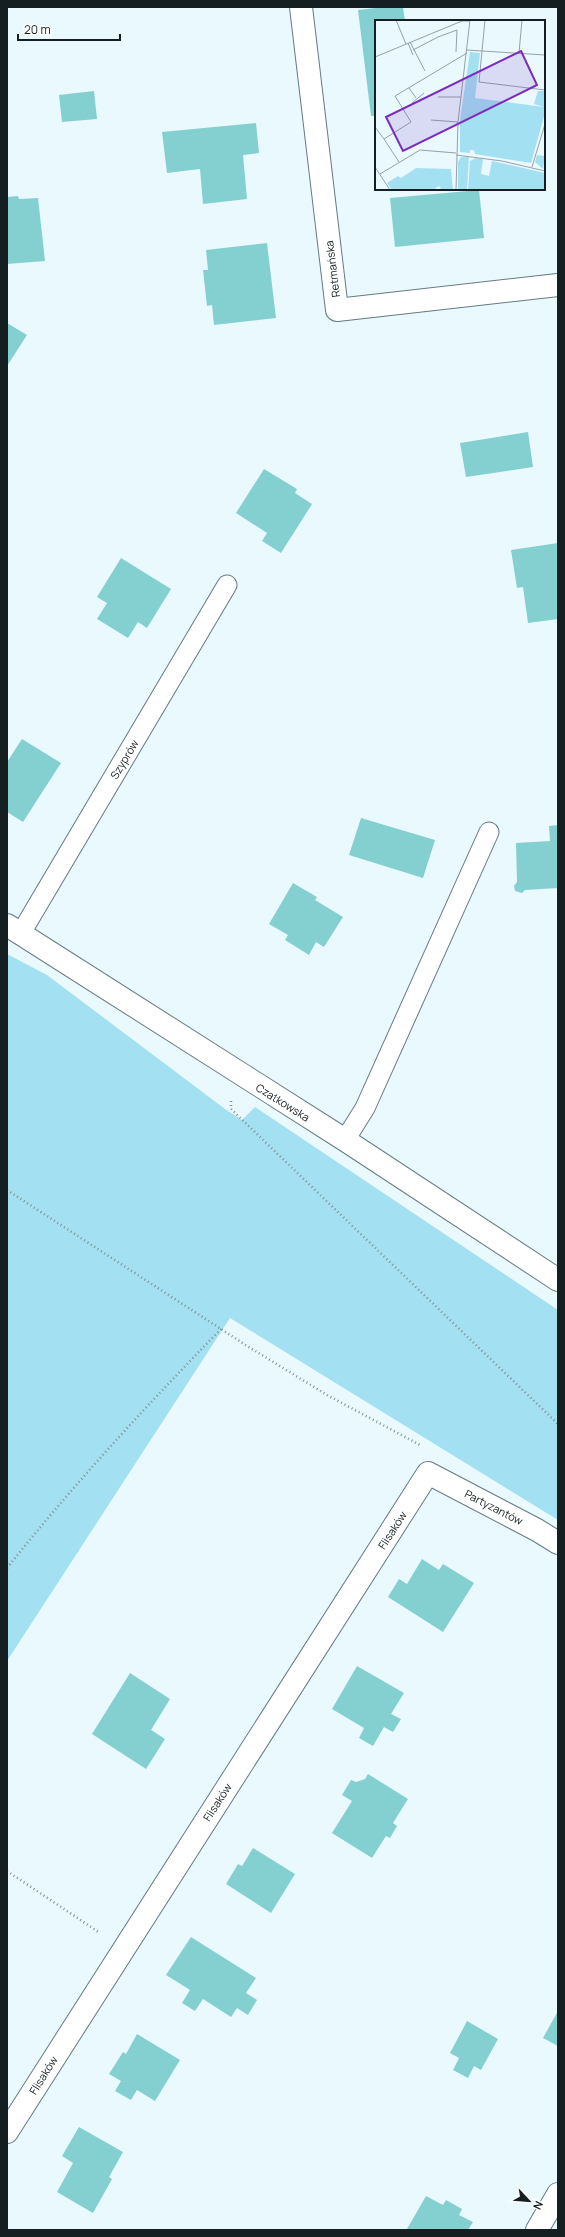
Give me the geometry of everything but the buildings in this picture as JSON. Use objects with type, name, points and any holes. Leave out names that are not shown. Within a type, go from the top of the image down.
[{"type":"street","name":"Retmańska","points":[[301,7],[337,310],[558,285]]},
{"type":"street","name":"Czatkowska","points":[[14,929],[230,1069],[345,1140],[558,1280]]},
{"type":"street","name":"Partyzantów","points":[[428,1473],[537,1530],[558,1543]]},
{"type":"street","name":"Flisaków","points":[[7,2132],[428,1473]]},
{"type":"street","points":[[537,2230],[555,2206]]},
{"type":"lane","name":"Szyprów","points":[[14,929],[226,585]]},
{"type":"lane","points":[[345,1140],[366,1108],[489,832]]},
{"type":"path","points":[[230,1069],[231,1109],[558,1424]]},
{"type":"path","points":[[7,1190],[221,1329],[327,1395],[423,1446]]},
{"type":"path","points":[[7,1568],[105,1450],[221,1329]]},
{"type":"path","points":[[7,1871],[123,1949]]},
{"type":"shaded area","points":[[7,954],[47,975],[225,1109],[242,1120],[255,1107],[558,1310],[558,1520],[230,1318],[7,1661]]}]
